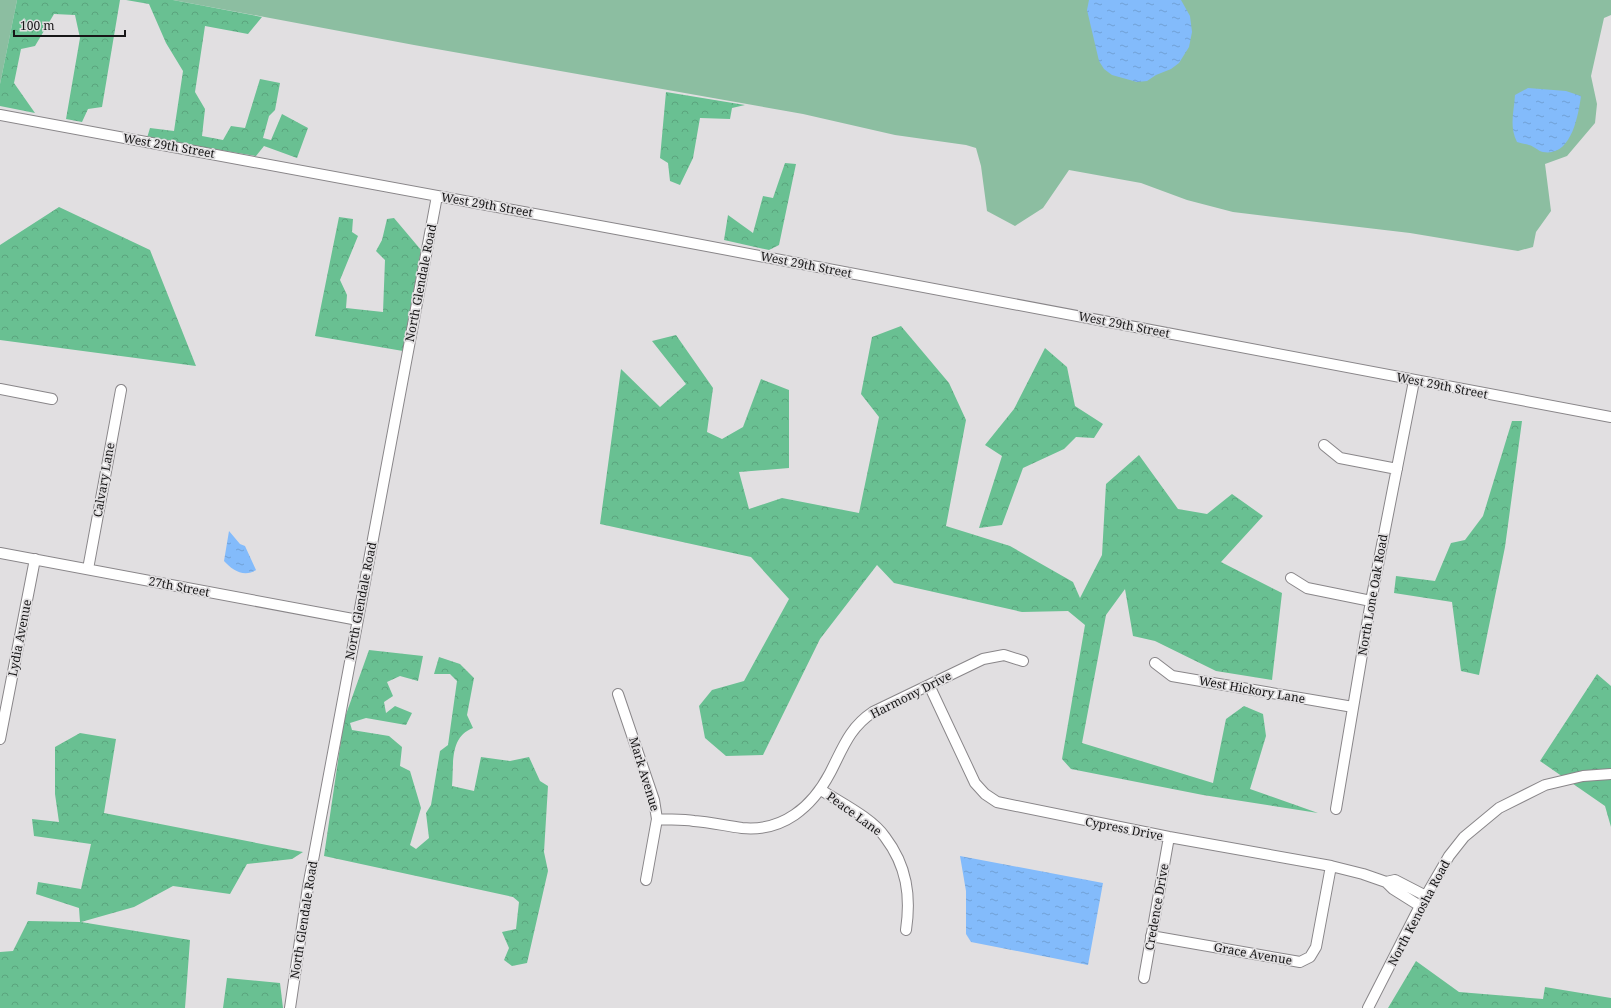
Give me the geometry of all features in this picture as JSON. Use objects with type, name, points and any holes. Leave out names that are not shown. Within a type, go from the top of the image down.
[{"type":"street","name":"West 29th Street","points":[[0,115],[1611,417]]},
{"type":"street","name":"North Glendale Road","points":[[290,1008],[308,887],[437,196]]},
{"type":"street","name":"North Lone Oak Road","points":[[1336,809],[1372,600],[1414,381]]},
{"type":"street","points":[[0,389],[52,399]]},
{"type":"street","name":"Calvary Lane","points":[[88,569],[121,390]]},
{"type":"street","points":[[1324,445],[1340,458],[1397,469]]},
{"type":"street","name":"27th Street","points":[[0,553],[358,620]]},
{"type":"street","name":"Lydia Avenue","points":[[0,739],[34,559]]},
{"type":"street","points":[[1291,578],[1307,588],[1372,600]]},
{"type":"street","name":"Harmony Drive","points":[[657,819],[693,821],[743,828],[766,827],[785,822],[811,802],[821,790],[848,739],[860,721],[983,659],[1004,655],[1023,660]]},
{"type":"street","name":"West Hickory Lane","points":[[1155,663],[1172,676],[1353,707]]},
{"type":"street","name":"Cypress Drive","points":[[929,685],[975,783],[985,794],[997,802],[1169,837],[1331,866],[1386,882],[1395,880],[1426,896]]},
{"type":"street","name":"Mark Avenue","points":[[618,694],[654,800],[657,819],[646,880]]},
{"type":"street","name":"North Kenosha Road","points":[[1368,1008],[1420,906],[1449,856],[1464,837],[1499,808],[1524,794],[1563,779],[1611,774]]},
{"type":"street","name":"Peace Lane","points":[[821,790],[866,819],[885,836],[900,862],[907,884],[909,907],[906,930]]},
{"type":"street","name":"Credence Drive","points":[[1144,978],[1169,837]]},
{"type":"street","name":"Grace Avenue","points":[[1151,936],[1300,962],[1310,957],[1316,948],[1331,866]]},
{"type":"street","name":"Cypress Drive","points":[[1386,882],[1393,889],[1420,906]]},
{"type":"green space","points":[[0,0],[17,0],[0,84]]},
{"type":"green space","points":[[17,0],[120,0],[102,107],[88,109],[82,122],[66,119],[80,38],[75,15],[54,14],[35,46],[21,49],[14,83],[35,113],[0,106],[0,84]]},
{"type":"green space","points":[[126,0],[173,0],[262,17],[248,34],[205,26],[195,92],[205,109],[202,136],[223,140],[231,126],[245,128],[260,79],[280,83],[275,110],[269,116],[263,138],[271,140],[282,114],[308,128],[297,158],[264,146],[256,156],[147,138],[150,128],[174,131],[183,71],[166,43],[149,4]]},
{"type":"green space","points":[[173,0],[1611,0],[1611,15],[1604,18],[1591,76],[1597,104],[1595,123],[1567,156],[1545,164],[1551,211],[1536,232],[1533,247],[1518,251],[1410,233],[1233,212],[1187,200],[1141,183],[1069,170],[1043,208],[1015,226],[987,211],[981,166],[976,148],[966,145],[895,135],[803,114],[414,45]]},
{"type":"green space","points":[[666,92],[745,105],[732,108],[730,119],[700,118],[693,158],[680,185],[670,181],[668,163],[660,158]]},
{"type":"green space","points":[[785,163],[796,164],[779,245],[769,250],[724,240],[728,215],[753,233],[763,196],[773,198]]},
{"type":"green space","points":[[59,207],[150,250],[196,366],[0,340],[0,245]]},
{"type":"green space","points":[[339,217],[353,219],[352,232],[358,236],[340,280],[347,295],[346,308],[383,312],[385,260],[376,251],[382,240],[387,219],[394,218],[421,250],[403,351],[315,336]]},
{"type":"green space","points":[[901,326],[949,383],[966,420],[946,526],[1010,546],[1073,582],[1080,598],[1102,555],[1106,484],[1139,455],[1178,509],[1207,514],[1232,494],[1263,516],[1221,562],[1282,593],[1272,680],[1216,671],[1155,641],[1133,636],[1125,589],[1106,615],[1082,743],[1213,783],[1226,719],[1244,706],[1263,714],[1266,736],[1250,789],[1318,813],[1203,795],[1071,769],[1062,759],[1085,625],[1068,611],[1022,612],[894,583],[877,565],[820,639],[763,755],[726,756],[705,738],[699,706],[712,690],[744,681],[789,599],[751,557],[600,524],[621,369],[660,407],[686,384],[652,341],[676,335],[713,388],[707,432],[722,439],[743,427],[761,379],[789,390],[789,468],[739,472],[749,509],[782,498],[859,513],[879,417],[861,394],[872,337]]},
{"type":"green space","points":[[1045,348],[1067,367],[1075,406],[1103,424],[1094,438],[1076,437],[1064,449],[1023,468],[1002,525],[979,528],[1002,456],[985,445],[1014,409]]},
{"type":"green space","points":[[1512,421],[1522,421],[1505,547],[1479,675],[1461,671],[1452,602],[1394,593],[1396,576],[1435,581],[1451,543],[1465,540],[1483,516]]},
{"type":"green space","points":[[369,650],[423,656],[418,681],[400,676],[387,682],[393,696],[384,702],[386,713],[395,706],[412,713],[406,725],[366,718],[350,723],[352,730],[389,736],[402,747],[400,766],[410,771],[421,808],[410,845],[416,849],[429,838],[426,813],[431,805],[440,751],[448,745],[457,681],[450,674],[434,674],[439,657],[460,664],[474,678],[467,715],[473,728],[465,732],[456,745],[453,760],[452,786],[474,791],[481,757],[510,761],[529,757],[540,781],[548,786],[544,852],[548,871],[527,963],[512,966],[504,960],[509,948],[502,932],[516,929],[519,902],[513,897],[324,856],[344,720]]},
{"type":"green space","points":[[1597,674],[1611,686],[1611,827],[1605,806],[1540,761]]},
{"type":"green space","points":[[80,733],[116,739],[104,813],[303,852],[292,859],[247,864],[230,894],[173,886],[134,907],[81,922],[190,940],[185,1008],[0,1008],[0,952],[13,951],[28,921],[80,922],[79,908],[36,894],[38,882],[81,889],[91,844],[34,836],[32,819],[59,822],[55,794],[55,747]]},
{"type":"green space","points":[[1416,961],[1459,992],[1543,999],[1545,987],[1611,998],[1611,1008],[1388,1008]]},
{"type":"green space","points":[[227,978],[280,983],[283,1008],[223,1008]]},
{"type":"water","points":[[1089,0],[1181,0],[1190,16],[1192,32],[1189,47],[1179,63],[1171,69],[1156,75],[1147,81],[1137,82],[1112,75],[1104,69],[1099,61],[1087,10]]},
{"type":"water","points":[[1528,88],[1566,91],[1581,96],[1575,124],[1567,142],[1553,152],[1539,151],[1531,146],[1517,142],[1513,130],[1515,95]]},
{"type":"water","points":[[229,531],[240,544],[245,546],[256,570],[247,573],[238,572],[224,561]]},
{"type":"water","points":[[960,856],[1103,883],[1088,965],[971,942],[966,934],[966,891]]}]
